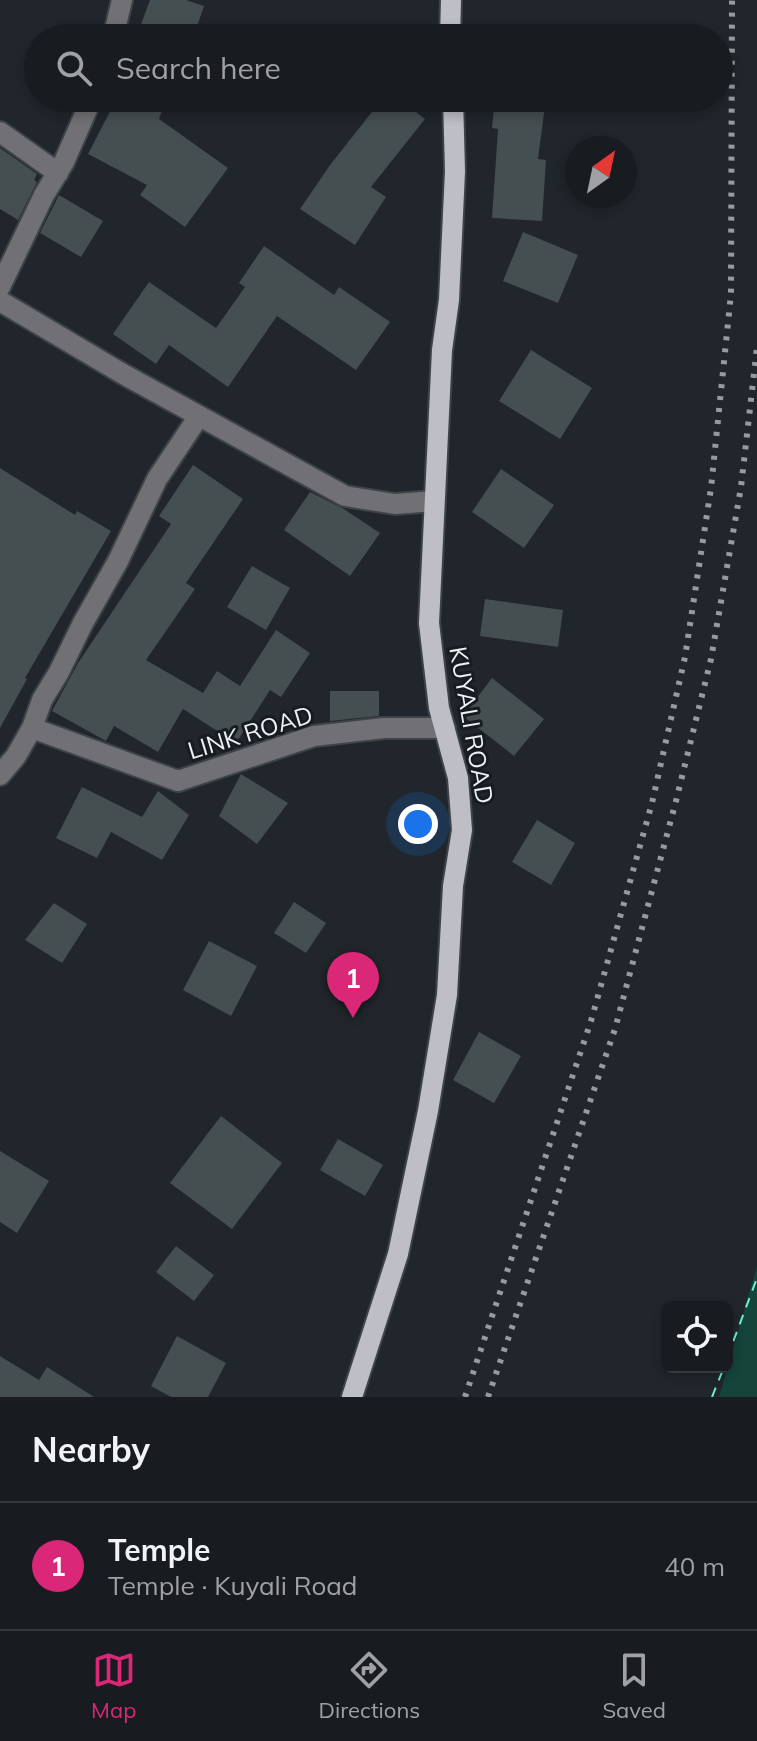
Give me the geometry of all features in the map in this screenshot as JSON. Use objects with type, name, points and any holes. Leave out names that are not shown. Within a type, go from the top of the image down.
[{"type":"main road","points":[[450,24],[451,0]]},
{"type":"main road","name":"KUYALI ROAD","points":[[352,1397],[398,1254],[428,1111],[447,995],[453,886],[462,830],[458,778],[439,708],[429,623],[442,350],[449,300],[455,171],[453,112]]},
{"type":"street","points":[[116,24],[122,0]]},
{"type":"street","points":[[0,287],[86,112]]},
{"type":"street","points":[[0,132],[58,173]]},
{"type":"street","points":[[0,301],[345,496],[395,504],[434,501]]},
{"type":"street","points":[[0,775],[16,756],[32,728],[42,700],[118,561],[157,479],[199,416]]},
{"type":"street","name":"LINK ROAD","points":[[32,728],[178,781],[314,736],[384,728],[445,728]]},
{"type":"shaded area","points":[[757,1266],[757,1397],[719,1397],[726,1373],[733,1373],[733,1349]]},
{"type":"building","points":[[150,0],[186,0],[204,6],[198,24],[141,24]]},
{"type":"building","points":[[110,112],[162,112],[159,119],[228,168],[185,227],[140,195],[147,185],[88,154]]},
{"type":"building","points":[[372,112],[416,112],[425,119],[371,187],[386,197],[355,245],[300,209]]},
{"type":"building","points":[[494,112],[544,112],[538,159],[546,160],[542,221],[492,218],[498,129],[492,128]]},
{"type":"building","points":[[0,148],[37,174],[34,180],[37,182],[18,220],[0,209]]},
{"type":"building","points":[[59,195],[103,221],[81,257],[40,233]]},
{"type":"building","points":[[523,232],[578,255],[558,303],[503,281]]},
{"type":"building","points":[[264,246],[334,295],[339,287],[390,322],[356,370],[277,316],[228,387],[169,345],[156,364],[113,334],[149,282],[216,328],[245,287],[239,283]]},
{"type":"building","points":[[531,350],[592,388],[560,439],[499,401]]},
{"type":"building","points":[[193,465],[243,499],[186,583],[195,589],[146,660],[203,693],[217,671],[240,686],[276,630],[310,653],[281,697],[270,690],[236,743],[183,709],[158,752],[114,726],[106,741],[52,711],[78,663],[171,524],[159,516]]},
{"type":"building","points":[[0,468],[75,515],[77,511],[111,531],[25,678],[0,728]]},
{"type":"building","points":[[501,469],[554,505],[524,548],[472,512]]},
{"type":"building","points":[[310,492],[344,509],[380,533],[350,576],[284,530]]},
{"type":"building","points":[[252,566],[290,588],[266,630],[227,607]]},
{"type":"building","points":[[485,599],[563,610],[558,647],[480,636]]},
{"type":"building","points":[[492,678],[544,719],[514,756],[463,716]]},
{"type":"building","points":[[330,691],[379,691],[379,716],[330,721]]},
{"type":"building","points":[[241,774],[288,803],[257,844],[219,816]]},
{"type":"building","points":[[82,787],[142,817],[158,791],[189,815],[162,860],[111,832],[97,858],[56,838]]},
{"type":"building","points":[[537,820],[575,843],[551,885],[512,862]]},
{"type":"building","points":[[294,902],[326,923],[306,953],[274,933]]},
{"type":"building","points":[[54,903],[87,924],[62,963],[25,940]]},
{"type":"building","points":[[209,941],[257,966],[231,1016],[183,990]]},
{"type":"building","points":[[479,1032],[521,1056],[494,1103],[453,1080]]},
{"type":"building","points":[[221,1116],[282,1163],[232,1229],[170,1183]]},
{"type":"building","points":[[338,1139],[383,1165],[365,1196],[320,1170]]},
{"type":"building","points":[[0,1151],[49,1181],[17,1233],[0,1222]]},
{"type":"building","points":[[176,1246],[214,1275],[194,1301],[156,1272]]},
{"type":"building","points":[[177,1336],[226,1363],[208,1397],[171,1397],[151,1386]]},
{"type":"building","points":[[0,1356],[39,1380],[47,1367],[94,1397],[0,1397]]},
{"type":"ferry route","points":[[733,1342],[757,1278]]},
{"type":"ferry route","points":[[712,1397],[722,1373]]},
{"type":"railway","points":[[732,0],[732,24]]},
{"type":"railway","points":[[465,1397],[591,1021],[652,803],[685,657],[711,488],[731,294],[732,112]]},
{"type":"railway","points":[[488,1397],[615,1029],[676,801],[711,659],[741,487],[757,347]]},
{"type":"place","name":"Temple","points":[[353,1018]]}]
